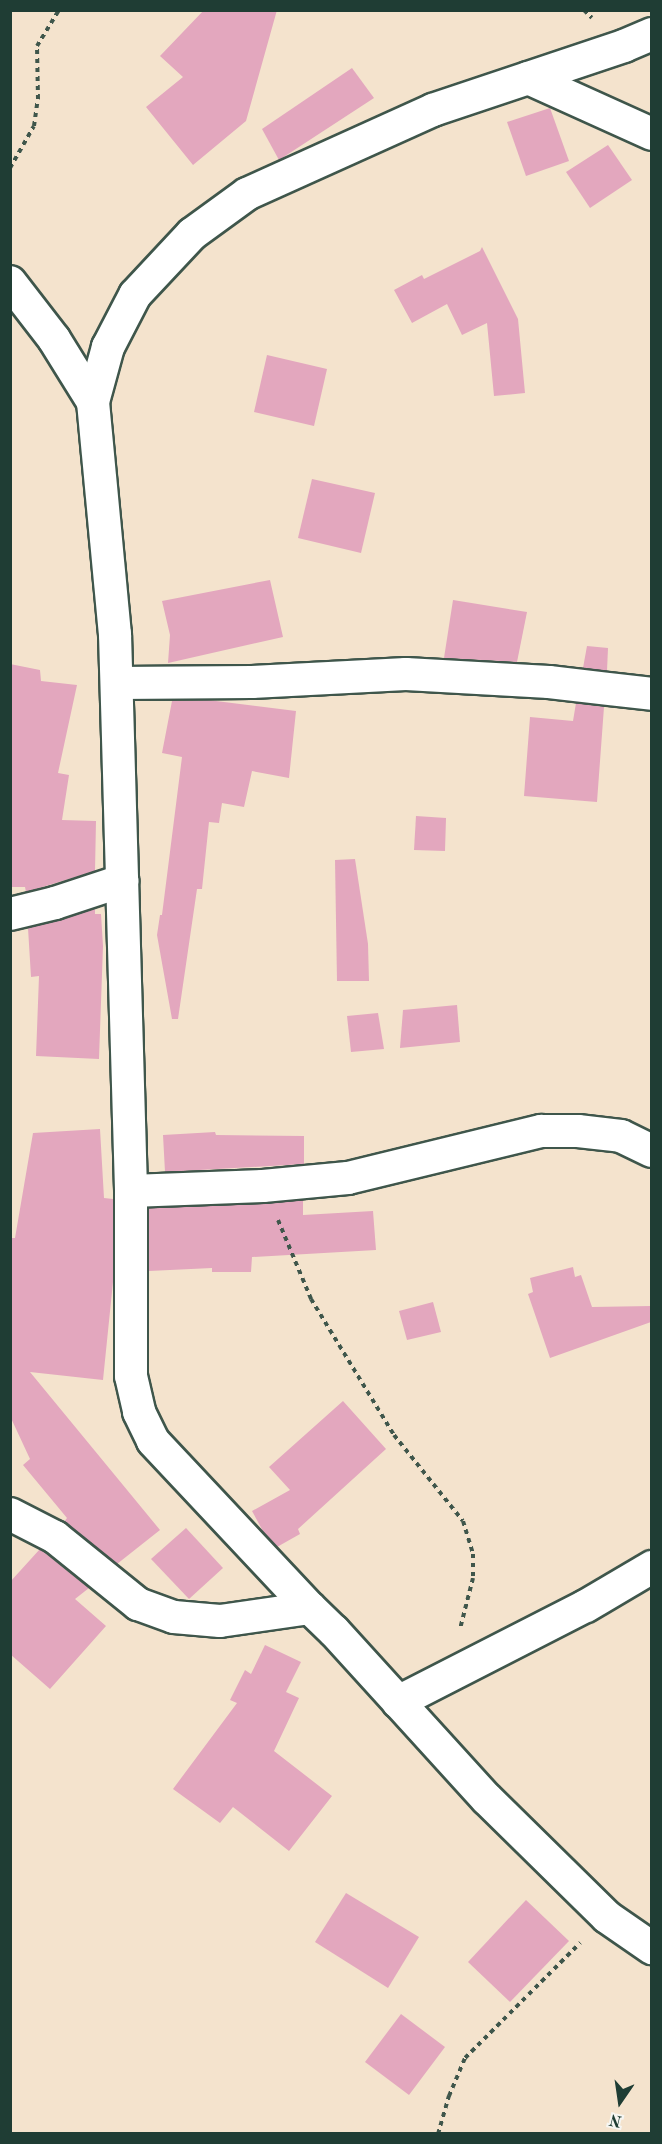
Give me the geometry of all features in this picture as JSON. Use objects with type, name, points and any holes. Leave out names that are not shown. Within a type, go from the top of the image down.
[{"type":"street","points":[[651,34],[624,46],[433,110],[247,194],[192,234],[135,295],[108,347],[93,402],[117,683],[131,1191],[131,1376],[139,1412],[153,1442],[334,1631],[487,1799],[606,1917],[651,1948]]},
{"type":"street","points":[[528,78],[651,134]]},
{"type":"street","points":[[10,282],[54,339],[93,402]]},
{"type":"street","points":[[117,683],[252,682],[406,674],[549,682],[651,694]]},
{"type":"street","points":[[10,914],[55,903],[122,881]]},
{"type":"street","points":[[131,1191],[263,1186],[348,1178],[541,1131],[578,1131],[621,1136],[651,1151]]},
{"type":"street","points":[[10,1514],[55,1537],[138,1604],[174,1617],[220,1621],[310,1608]]},
{"type":"street","points":[[398,1702],[586,1606],[651,1567]]},
{"type":"path","points":[[10,168],[34,126],[38,99],[37,46],[59,10]]},
{"type":"path","points":[[263,1186],[311,1299],[394,1435],[463,1521],[472,1554],[473,1578],[448,1677]]},
{"type":"path","points":[[438,2133],[449,2096],[465,2058],[606,1917]]},
{"type":"building","points":[[204,10],[277,10],[246,121],[193,165],[146,107],[183,77],[160,56]]},
{"type":"building","points":[[352,68],[374,98],[279,160],[262,129]]},
{"type":"building","points":[[550,108],[569,161],[526,176],[507,122]]},
{"type":"building","points":[[608,145],[632,180],[590,208],[566,172]]},
{"type":"building","points":[[482,247],[518,319],[525,393],[494,396],[487,323],[462,335],[447,304],[412,323],[394,290],[422,275],[424,279],[480,251]]},
{"type":"building","points":[[267,355],[327,369],[314,426],[254,412]]},
{"type":"building","points":[[312,479],[375,493],[361,553],[298,538]]},
{"type":"building","points":[[270,580],[283,637],[168,663],[170,635],[162,601]]},
{"type":"building","points":[[453,600],[527,612],[517,662],[444,658]]},
{"type":"building","points":[[587,646],[608,648],[607,671],[583,668]]},
{"type":"building","points":[[10,664],[40,670],[41,681],[77,685],[58,773],[69,775],[62,820],[96,821],[95,871],[26,892],[25,887],[10,887]]},
{"type":"building","points":[[208,700],[296,711],[289,778],[252,771],[244,807],[222,803],[219,823],[209,822],[202,889],[197,889],[178,1019],[172,1019],[157,935],[160,915],[162,915],[182,757],[162,753],[172,701]]},
{"type":"building","points":[[576,703],[604,707],[597,802],[524,796],[530,717],[573,721]]},
{"type":"building","points":[[416,816],[446,818],[445,851],[414,850]]},
{"type":"building","points":[[355,859],[368,944],[369,981],[337,981],[335,860]]},
{"type":"building","points":[[95,909],[95,914],[101,914],[103,946],[99,1059],[36,1056],[39,976],[31,977],[28,928]]},
{"type":"building","points":[[457,1005],[460,1042],[400,1048],[403,1010]]},
{"type":"building","points":[[378,1013],[384,1049],[351,1052],[347,1016]]},
{"type":"building","points":[[100,1129],[104,1198],[113,1199],[113,1282],[103,1380],[30,1372],[160,1530],[117,1564],[64,1522],[67,1518],[23,1465],[30,1459],[10,1416],[10,1238],[15,1238],[33,1133]]},
{"type":"building","points":[[215,1132],[216,1135],[304,1136],[304,1164],[165,1172],[163,1135]]},
{"type":"building","points":[[303,1200],[303,1215],[373,1211],[376,1250],[252,1257],[251,1272],[212,1272],[212,1268],[149,1271],[149,1208]]},
{"type":"building","points":[[573,1267],[575,1277],[581,1275],[592,1307],[651,1306],[651,1322],[550,1358],[528,1294],[533,1292],[530,1278]]},
{"type":"building","points":[[433,1302],[441,1332],[407,1340],[399,1311]]},
{"type":"building","points":[[343,1401],[386,1449],[298,1529],[300,1534],[277,1547],[264,1533],[252,1511],[290,1490],[269,1467]]},
{"type":"building","points":[[186,1528],[223,1568],[189,1599],[151,1559]]},
{"type":"building","points":[[40,1549],[89,1588],[75,1599],[106,1626],[50,1689],[10,1654],[10,1582]]},
{"type":"building","points":[[265,1645],[301,1662],[286,1692],[299,1698],[274,1751],[332,1796],[289,1851],[233,1807],[220,1823],[173,1789],[237,1703],[230,1700],[245,1670],[251,1674]]},
{"type":"building","points":[[346,1893],[419,1937],[388,1988],[315,1942]]},
{"type":"building","points":[[526,1900],[569,1941],[510,2002],[468,1962]]},
{"type":"building","points":[[401,2014],[445,2047],[409,2095],[365,2062]]}]
